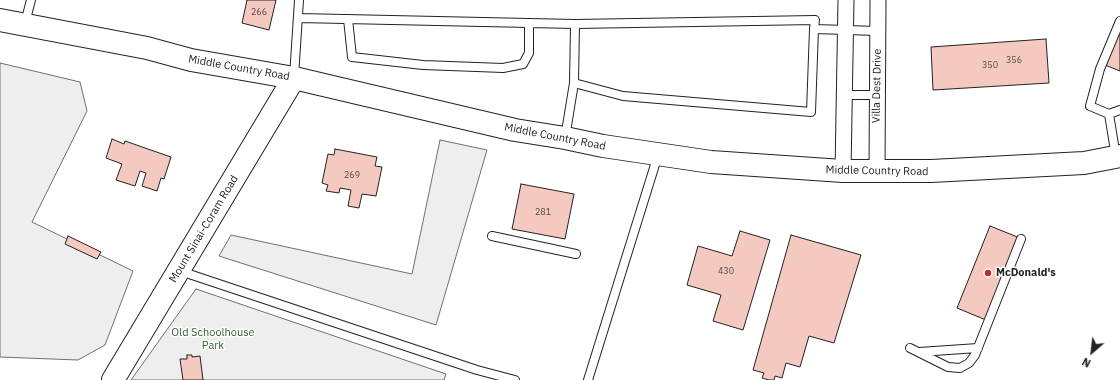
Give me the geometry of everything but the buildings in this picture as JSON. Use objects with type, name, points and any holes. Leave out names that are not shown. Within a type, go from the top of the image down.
[{"type":"main road","name":"Middle Country Road","points":[[0,20],[24,26],[147,48],[191,60],[294,78],[515,130],[603,146],[711,162],[843,171],[931,171],[1093,161],[1119,162]]},
{"type":"main road","name":"Mount Sinai-Coram Road","points":[[113,380],[180,271],[294,78]]},
{"type":"street","points":[[843,171],[846,0]]},
{"type":"street","name":"Villa Dest Drive","points":[[877,171],[878,0]]},
{"type":"lane","points":[[24,26],[31,0]]},
{"type":"lane","points":[[294,78],[299,0]]},
{"type":"lane","points":[[299,18],[575,24],[815,20],[811,112],[623,96],[574,83]]},
{"type":"lane","points":[[348,19],[352,57],[423,65],[503,68],[523,64],[529,54],[529,23]]},
{"type":"lane","points":[[1120,21],[1100,69],[1090,106],[1109,114],[1120,110]]},
{"type":"lane","points":[[565,138],[574,83],[575,24]]},
{"type":"lane","points":[[814,29],[878,30]]},
{"type":"lane","points":[[845,95],[877,95]]},
{"type":"lane","points":[[1109,114],[1119,162]]},
{"type":"lane","points":[[588,380],[658,154]]},
{"type":"lane","points":[[492,236],[576,254]]},
{"type":"lane","points":[[910,348],[948,367],[960,368],[969,363],[978,348],[1021,239]]},
{"type":"lane","points":[[180,271],[477,370],[515,380]]},
{"type":"lane","points":[[918,352],[978,348]]},
{"type":"green space","points":[[0,63],[80,82],[87,111],[32,222],[133,271],[105,345],[78,360],[0,357]]},
{"type":"green space","points":[[440,140],[487,150],[436,325],[219,256],[231,235],[412,274]]},
{"type":"green space","name":"Old Schoolhouse Park","points":[[196,289],[446,374],[444,380],[131,380]]},
{"type":"place","name":"McDonald's","points":[[988,273]]}]
